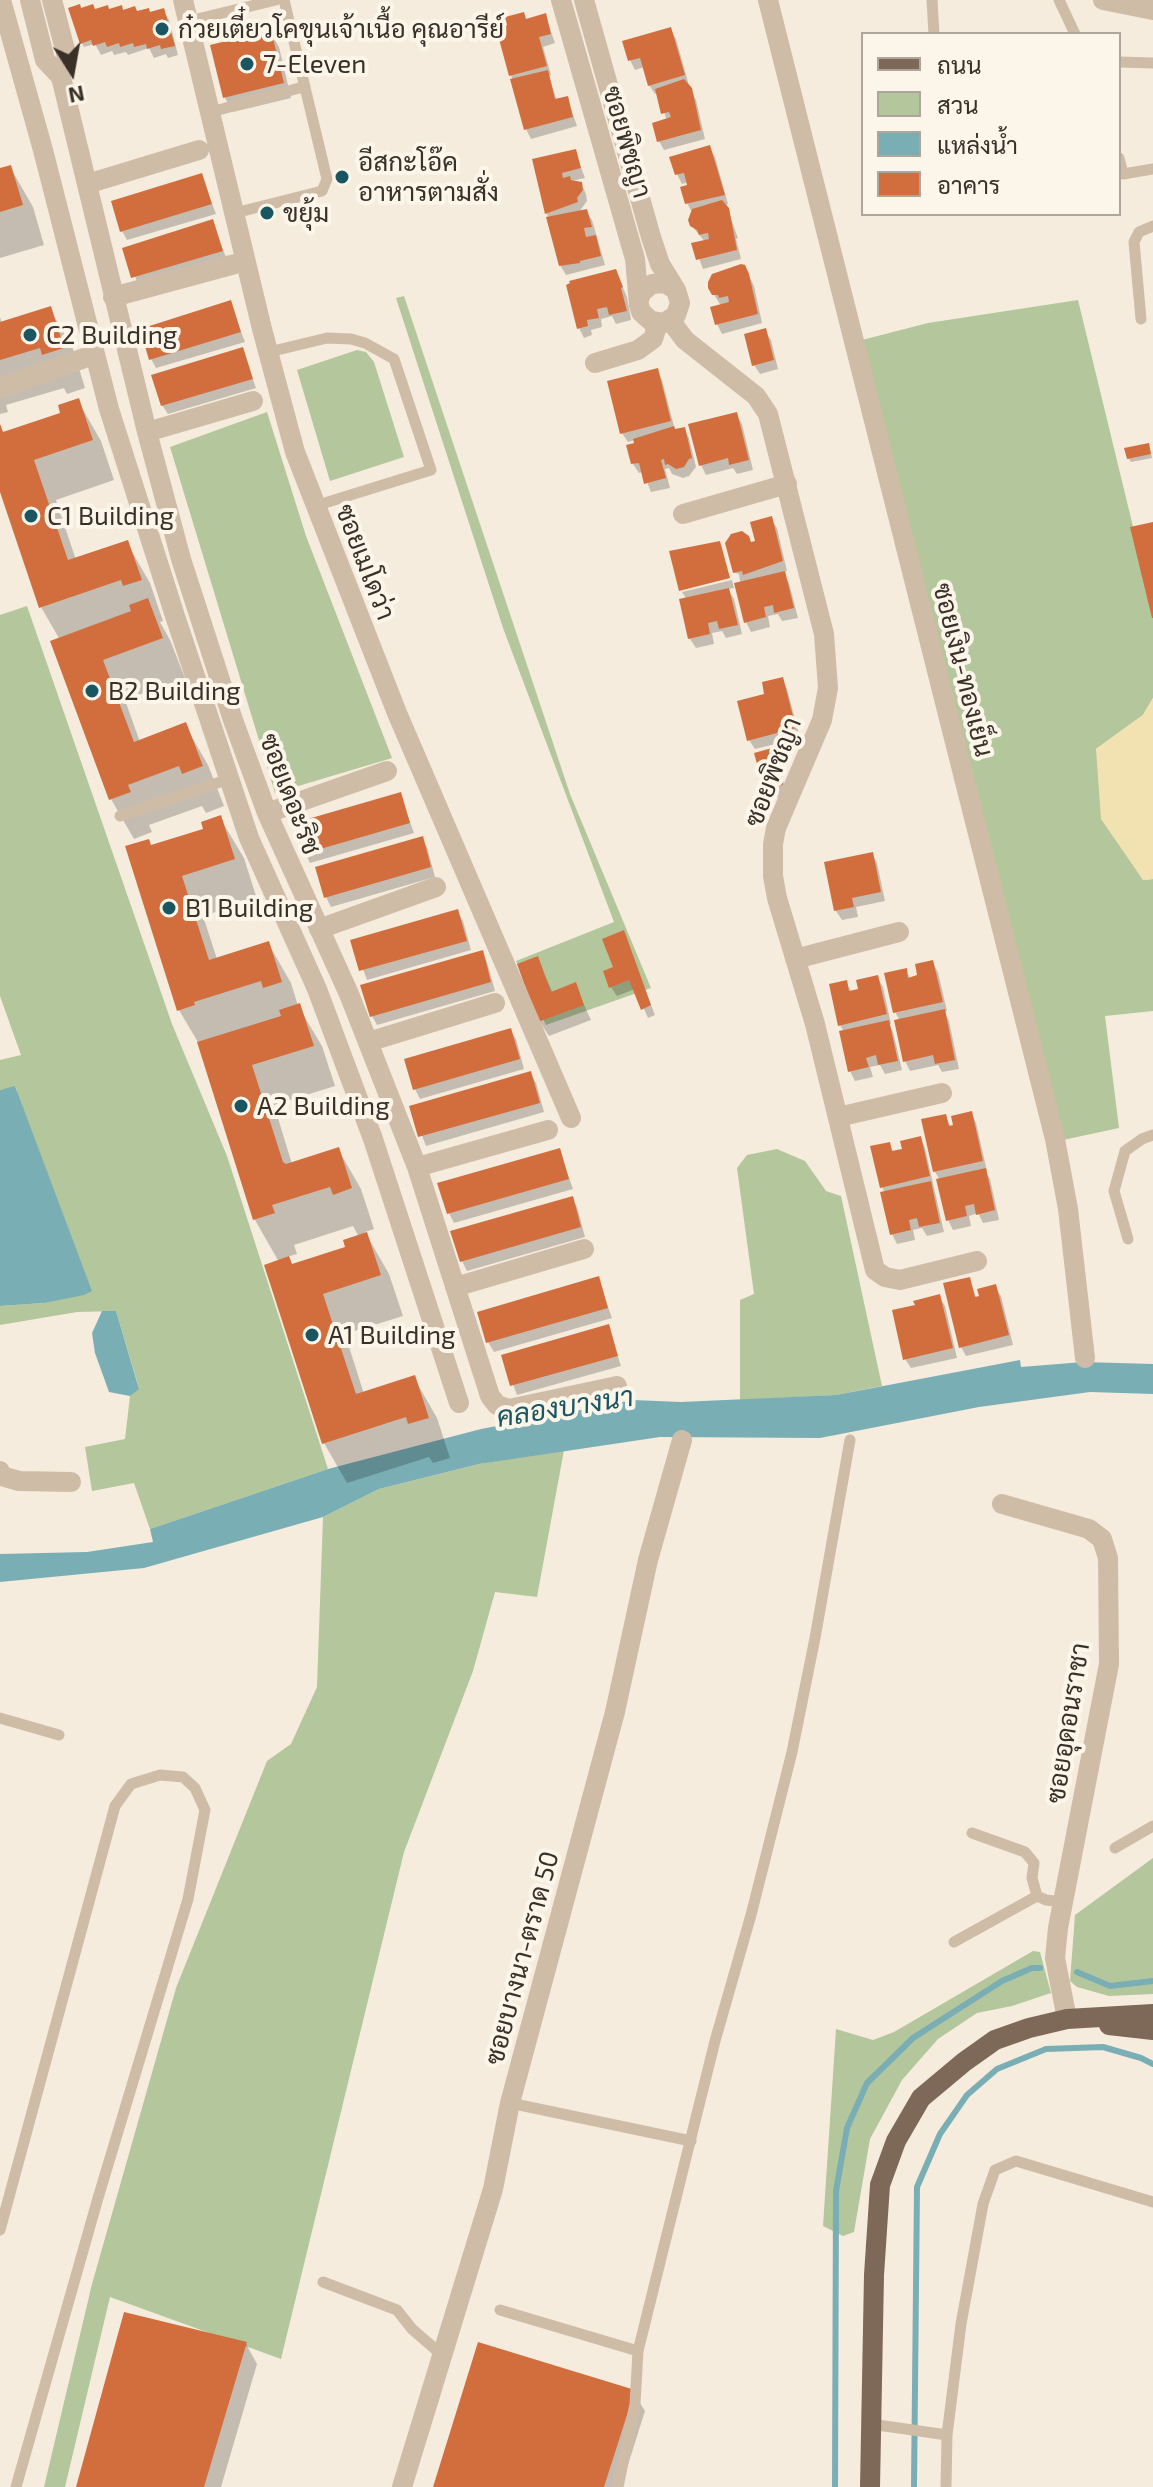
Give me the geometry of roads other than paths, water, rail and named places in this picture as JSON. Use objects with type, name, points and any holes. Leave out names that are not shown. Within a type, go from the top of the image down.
[{"type":"main road","points":[[870,2487],[874,2275],[880,2185],[896,2141],[921,2098],[995,2040],[1029,2028],[1076,2020],[1153,2014]]},
{"type":"main road","points":[[1076,2020],[1153,2030]]},
{"type":"street","points":[[1,0],[43,150],[93,355],[229,779],[249,838],[322,1003],[373,1139],[459,1403]]},
{"type":"street","name":"ซอยเดอะริช","points":[[30,0],[45,60],[61,77],[113,297],[181,559],[267,813],[368,1042],[417,1167],[490,1396],[497,1405],[509,1409],[617,1386]]},
{"type":"street","name":"ซอยเดอะริช","points":[[52,0],[67,57],[61,77]]},
{"type":"street","name":"ซอยเมโดว่า","points":[[183,0],[295,452],[402,725],[571,1118]]},
{"type":"street","name":"ซอยพิชญา","points":[[561,0],[635,259],[641,312],[645,317],[664,322],[756,396],[768,414],[787,484],[824,634],[828,688],[822,720],[776,828],[773,876],[838,1117],[875,1270],[885,1277],[900,1280],[977,1261]]},
{"type":"street","name":"ซอยพิชญา","points":[[584,0],[651,237],[660,264],[676,290]]},
{"type":"street","name":"ซอยเงิน-ทองเย็น","points":[[768,0],[1055,1139],[1068,1209],[1085,1358]]},
{"type":"street","points":[[1103,0],[1150,14]]},
{"type":"street","points":[[87,184],[199,150]]},
{"type":"street","points":[[113,297],[235,264]]},
{"type":"street","points":[[595,363],[638,350],[653,339],[664,322],[676,315],[680,303],[676,290],[665,283],[652,284],[639,299]]},
{"type":"street","points":[[0,388],[93,355]]},
{"type":"street","points":[[147,432],[253,401]]},
{"type":"street","points":[[683,514],[787,484]]},
{"type":"street","points":[[267,813],[387,771]]},
{"type":"street","points":[[319,929],[436,887]]},
{"type":"street","points":[[795,959],[899,932]]},
{"type":"street","points":[[368,1042],[495,1003]]},
{"type":"street","points":[[838,1117],[942,1093]]},
{"type":"street","points":[[417,1167],[548,1130]]},
{"type":"street","points":[[455,1287],[584,1249]]},
{"type":"street","name":"ซอยบางนา-ตราด 50","points":[[402,2487],[493,2189],[510,2103],[615,1712],[648,1560],[682,1440]]},
{"type":"street","points":[[0,1471],[1,1476],[19,1481],[71,1482]]},
{"type":"street","name":"ซอยอุดอนราชา","points":[[1002,1504],[1089,1529],[1102,1539],[1108,1558],[1109,1664],[1055,1958],[1076,2020]]},
{"type":"lane","points":[[189,21],[276,0]]},
{"type":"lane","points":[[235,213],[322,191],[327,179],[284,0]]},
{"type":"lane","points":[[932,0],[934,32]]},
{"type":"lane","points":[[1059,0],[1074,32]]},
{"type":"lane","points":[[1121,62],[1153,63]]},
{"type":"lane","points":[[211,112],[303,87]]},
{"type":"lane","points":[[1121,166],[1123,174],[1153,169]]},
{"type":"lane","points":[[1141,319],[1134,242],[1139,232],[1153,226]]},
{"type":"lane","points":[[269,352],[327,338],[351,339],[394,359],[431,470],[315,506]]},
{"type":"lane","points":[[120,816],[229,779]]},
{"type":"lane","points":[[1128,1239],[1114,1191],[1125,1151],[1153,1135]]},
{"type":"lane","points":[[618,2487],[635,2404],[638,2351],[792,1752],[850,1440]]},
{"type":"lane","points":[[0,1718],[59,1735]]},
{"type":"lane","points":[[0,2230],[115,1806],[131,1784],[160,1775],[183,1777],[195,1788],[205,1810],[188,1899],[98,2198],[16,2487]]},
{"type":"lane","points":[[1115,1848],[1153,1826]]},
{"type":"lane","points":[[972,1833],[1025,1852],[1034,1863],[1033,1887],[1037,1896],[1063,1902]]},
{"type":"lane","points":[[954,1942],[1037,1896]]},
{"type":"lane","points":[[510,2103],[691,2141]]},
{"type":"lane","points":[[946,2487],[947,2435],[966,2294],[983,2204],[995,2170],[1016,2161],[1153,2202]]},
{"type":"lane","points":[[323,2282],[397,2310],[412,2329],[442,2355]]},
{"type":"lane","points":[[500,2310],[638,2351]]},
{"type":"lane","points":[[871,2424],[947,2435]]},
{"type":"water","points":[[15,1086],[92,1291],[44,1303],[0,1306],[0,1090]]},
{"type":"water","points":[[102,1311],[116,1311],[139,1389],[130,1396],[109,1392],[95,1353],[92,1333]]},
{"type":"water","points":[[1020,1360],[1021,1367],[1083,1362],[1153,1364],[1153,1394],[1090,1392],[979,1407],[820,1438],[660,1437],[479,1464],[379,1489],[323,1517],[144,1568],[0,1582],[0,1554],[87,1552],[153,1542],[150,1529],[328,1469],[481,1429],[633,1400],[681,1402],[836,1395]]},
{"type":"waterway","points":[[835,2487],[836,2191],[847,2128],[867,2083],[913,2038],[1002,1981],[1032,1968],[1040,1968]]},
{"type":"waterway","points":[[1077,1972],[1110,1986],[1153,1981]]},
{"type":"waterway","points":[[914,2487],[917,2187],[940,2134],[967,2095],[997,2069],[1046,2049],[1103,2047],[1153,2064]]},
{"type":"place","name":"ก๋วยเตี๋ยวโคขุนเจ้าเนื้อ คุณอารีย์","points":[[162,29]]},
{"type":"place","name":"7-Eleven","points":[[247,64]]},
{"type":"place","name":"อีสกะโอ๊ค อาหารตามสั่ง","points":[[342,177]]},
{"type":"place","name":"ขยุ้ม","points":[[267,213]]},
{"type":"place","name":"C2 Building","points":[[30,335]]},
{"type":"place","name":"C1 Building","points":[[31,516]]},
{"type":"place","name":"B2 Building","points":[[92,691]]},
{"type":"place","name":"B1 Building","points":[[169,908]]},
{"type":"place","name":"A2 Building","points":[[241,1106]]},
{"type":"place","name":"A1 Building","points":[[312,1335]]},
{"type":"water label","name":"คลองบางนา","points":[[565,1407]]}]
